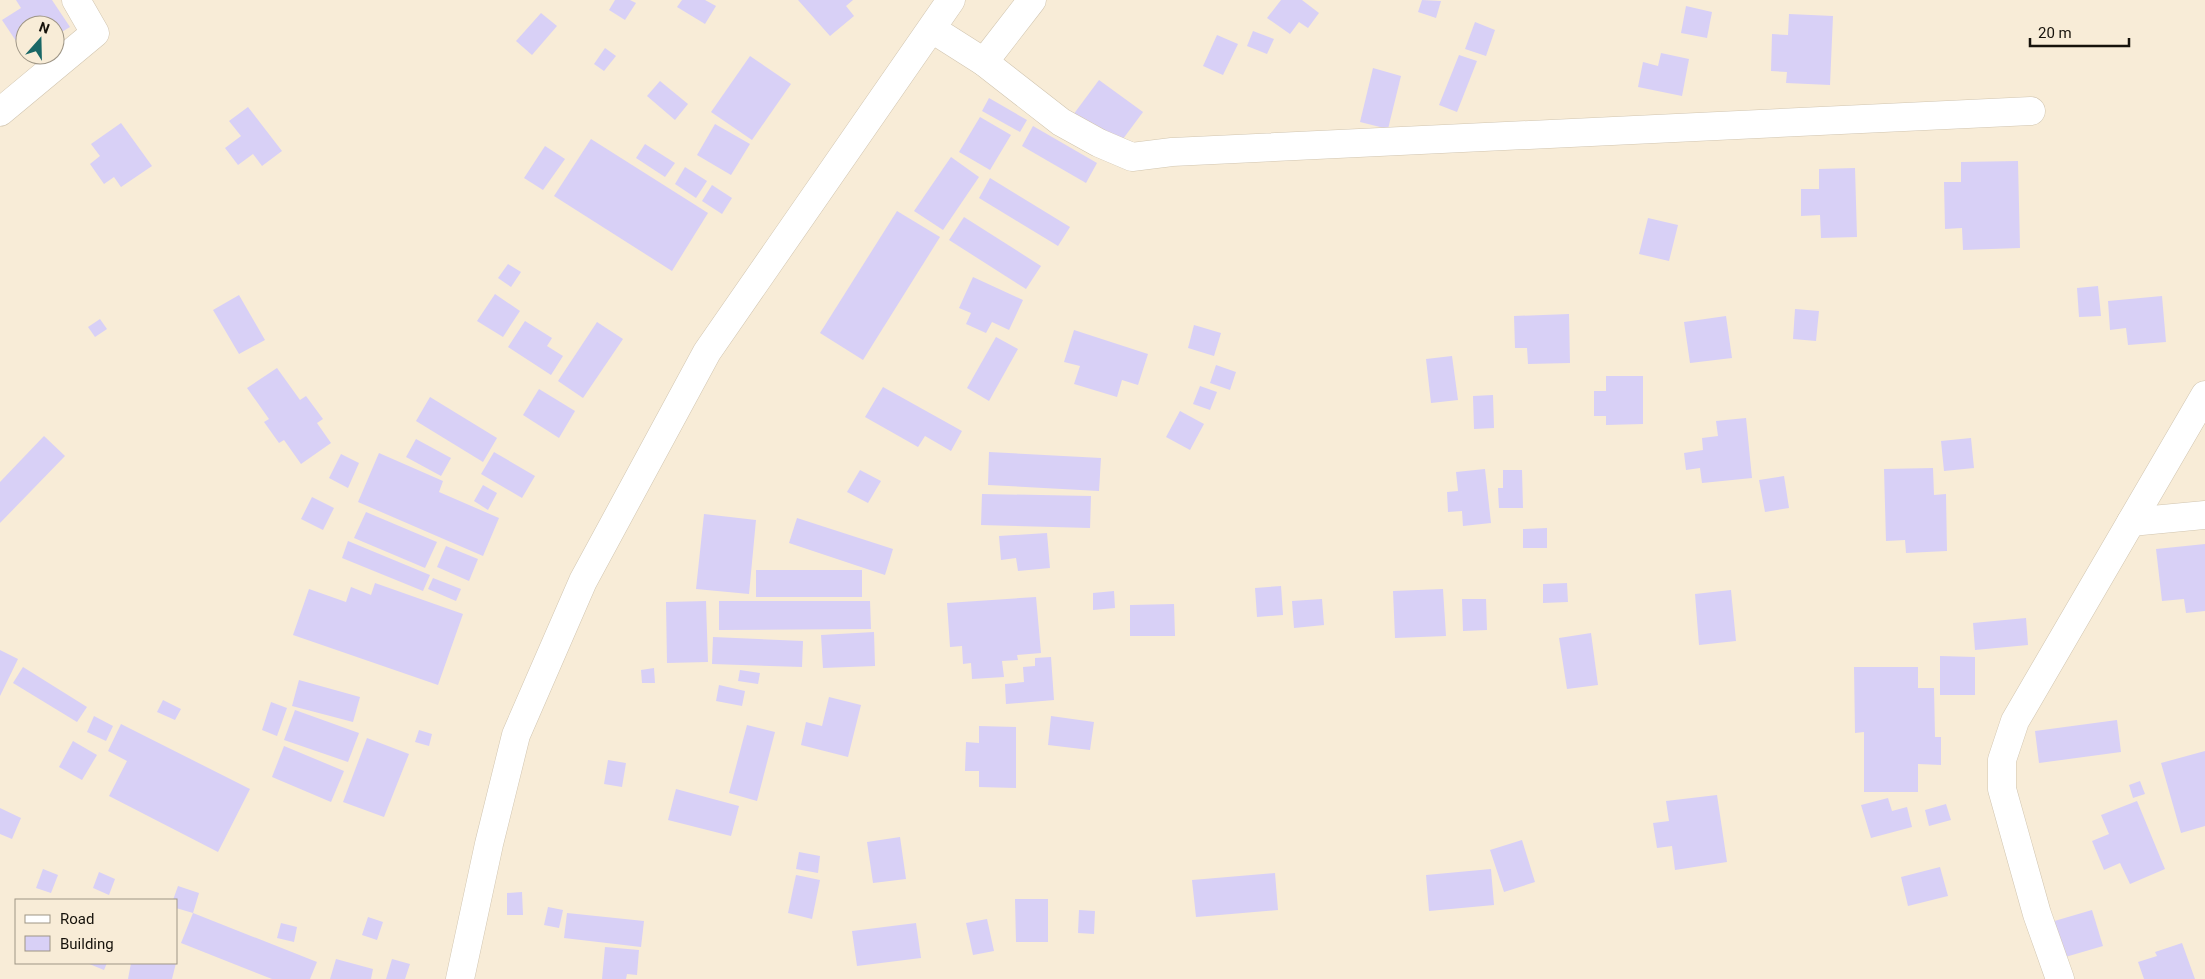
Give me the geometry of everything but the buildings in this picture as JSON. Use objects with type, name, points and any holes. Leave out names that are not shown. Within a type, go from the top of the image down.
[{"type":"street","points":[[0,112],[95,33],[76,0]]},
{"type":"street","points":[[460,979],[489,844],[516,735],[583,582],[707,352],[951,0]]},
{"type":"street","points":[[984,62],[1032,0]]},
{"type":"street","points":[[932,29],[984,62],[1061,122],[1099,143],[1132,157],[1172,152],[2031,111]]},
{"type":"street","points":[[2060,979],[2037,914],[2002,789],[2002,760],[2014,721],[2205,395]]},
{"type":"street","points":[[2131,522],[2205,515]]}]
